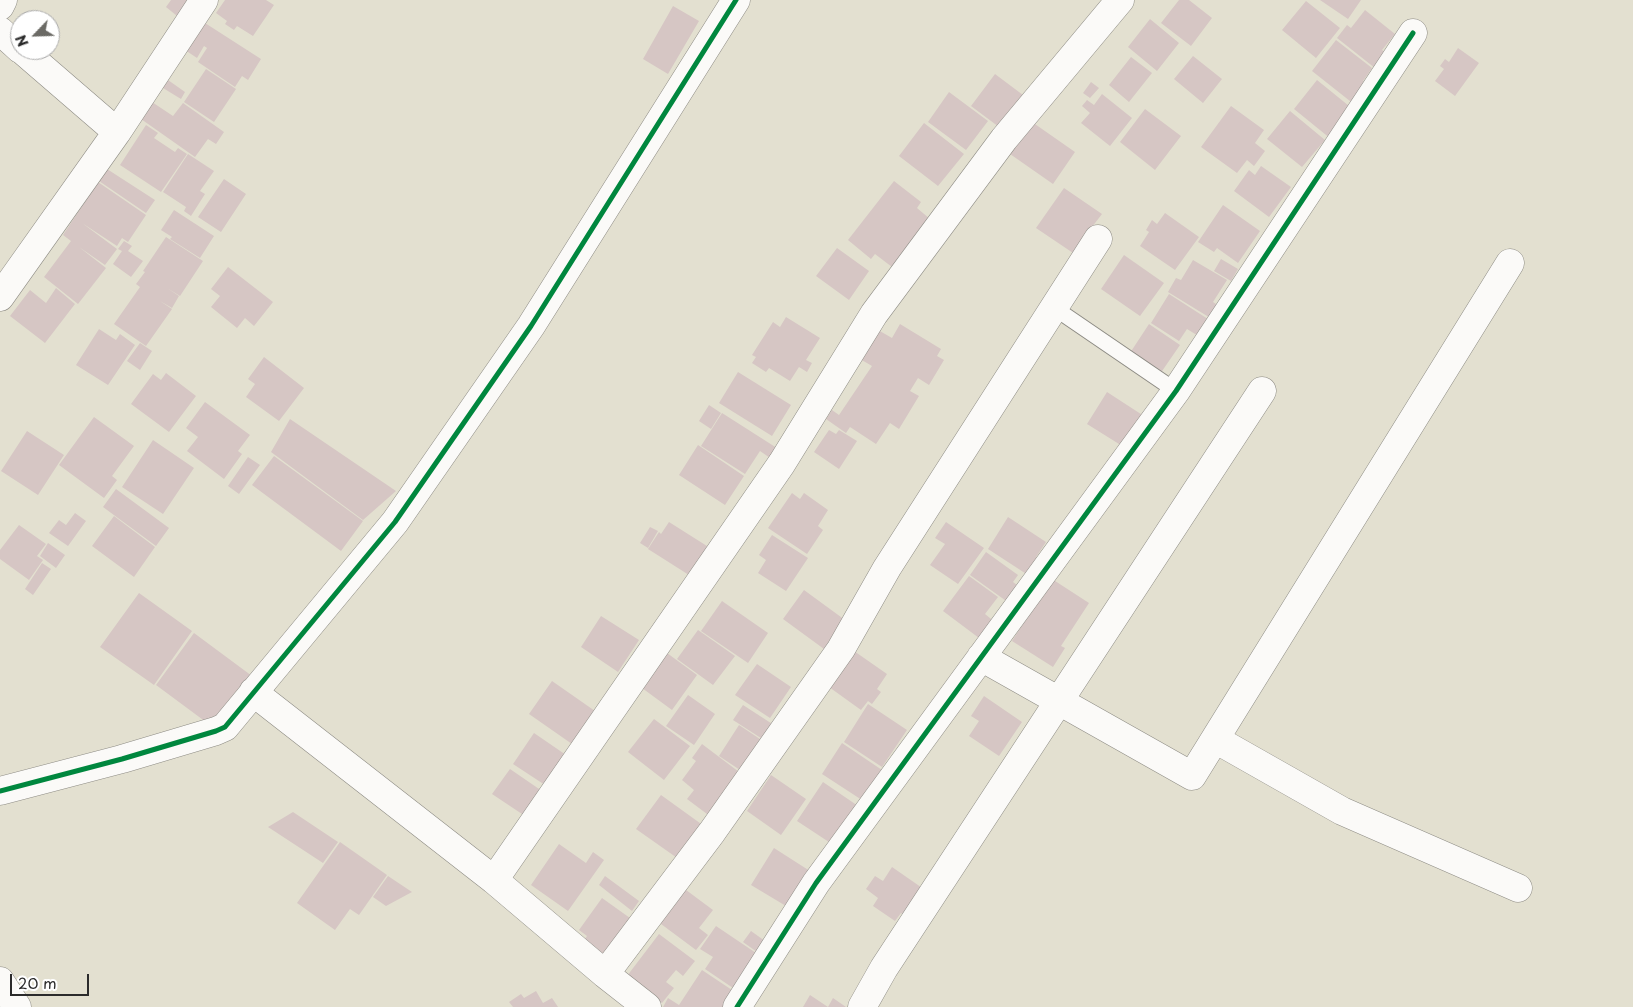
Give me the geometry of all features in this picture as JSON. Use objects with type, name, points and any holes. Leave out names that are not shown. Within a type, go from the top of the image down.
[{"type":"street","points":[[0,6],[3,0]]},
{"type":"street","points":[[0,297],[117,132],[204,0]]},
{"type":"street","points":[[0,791],[122,759],[225,727],[395,522],[531,326],[670,101],[736,0]]},
{"type":"street","points":[[494,880],[782,463],[874,314],[1004,139],[1120,0]]},
{"type":"street","points":[[0,31],[10,40]]},
{"type":"street","points":[[737,1007],[816,883],[1176,391],[1413,33]]},
{"type":"street","points":[[34,60],[117,132]]},
{"type":"street","points":[[605,974],[712,832],[841,648],[887,568],[1098,239]]},
{"type":"street","points":[[981,657],[1192,776],[1510,263]]},
{"type":"street","points":[[862,1007],[884,968],[1262,391]]},
{"type":"street","points":[[253,692],[494,880],[641,1005]]},
{"type":"street","points":[[1215,738],[1342,811],[1518,888]]},
{"type":"street","points":[[0,981],[17,1007]]},
{"type":"lane","points":[[1053,307],[1176,391]]},
{"type":"building","points":[[171,0],[196,0],[182,20],[166,7]]},
{"type":"building","points":[[225,0],[266,0],[274,5],[253,36],[237,26],[234,30],[225,24],[227,21],[216,13]]},
{"type":"building","points":[[1179,0],[1189,0],[1212,18],[1191,46],[1161,23]]},
{"type":"building","points":[[1320,0],[1361,0],[1348,19]]},
{"type":"building","points":[[1306,1],[1340,28],[1316,58],[1282,30]]},
{"type":"building","points":[[673,6],[699,21],[668,74],[643,59]]},
{"type":"building","points":[[1365,10],[1395,34],[1382,50],[1392,57],[1380,72],[1337,38],[1347,25],[1351,28]]},
{"type":"building","points":[[1150,19],[1179,43],[1157,71],[1128,47]]},
{"type":"building","points":[[205,23],[261,59],[248,80],[242,76],[235,87],[198,62],[207,48],[204,46],[197,58],[185,50]]},
{"type":"building","points":[[1336,40],[1372,68],[1363,81],[1369,87],[1355,105],[1312,71]]},
{"type":"building","points":[[1458,48],[1479,63],[1455,96],[1435,81],[1444,69],[1440,66],[1445,59],[1449,62]]},
{"type":"building","points":[[1193,56],[1222,79],[1203,103],[1174,79]]},
{"type":"building","points":[[1131,57],[1152,73],[1129,102],[1109,85]]},
{"type":"building","points":[[206,69],[236,89],[214,122],[184,102]]},
{"type":"building","points":[[995,74],[1027,98],[1003,130],[971,106]]},
{"type":"building","points":[[168,80],[185,92],[181,99],[163,88]]},
{"type":"building","points":[[1317,80],[1354,110],[1331,139],[1294,109]]},
{"type":"building","points":[[1091,82],[1099,88],[1090,98],[1083,93]]},
{"type":"building","points":[[949,92],[988,121],[966,150],[928,122]]},
{"type":"building","points":[[1102,94],[1132,118],[1110,146],[1081,123],[1090,113],[1082,106],[1087,100],[1094,105]]},
{"type":"building","points":[[152,102],[173,116],[183,103],[224,132],[216,144],[208,139],[195,157],[141,119]]},
{"type":"building","points":[[1231,106],[1264,130],[1255,143],[1265,151],[1254,166],[1247,160],[1237,173],[1201,147]]},
{"type":"building","points":[[1145,109],[1181,136],[1155,170],[1120,142]]},
{"type":"building","points":[[1290,111],[1325,140],[1302,167],[1267,139]]},
{"type":"building","points":[[1032,122],[1075,152],[1053,184],[1010,154]]},
{"type":"building","points":[[924,123],[964,154],[938,186],[899,156]]},
{"type":"building","points":[[146,125],[158,133],[154,138],[175,152],[178,148],[187,154],[161,192],[120,165]]},
{"type":"building","points":[[188,154],[214,171],[200,191],[205,194],[191,216],[184,211],[186,207],[163,192]]},
{"type":"building","points":[[1261,166],[1291,187],[1269,217],[1234,191],[1249,170],[1255,175]]},
{"type":"building","points":[[107,169],[155,200],[146,213],[99,181]]},
{"type":"building","points":[[224,179],[246,194],[221,232],[198,217]]},
{"type":"building","points":[[894,181],[921,202],[917,208],[930,219],[892,267],[875,254],[871,259],[848,240]]},
{"type":"building","points":[[98,182],[146,215],[128,242],[122,238],[117,246],[82,223],[117,249],[105,265],[79,247],[106,268],[78,304],[44,277],[71,241],[63,235]]},
{"type":"building","points":[[1064,188],[1102,214],[1092,227],[1079,257],[1036,228]]},
{"type":"building","points":[[1223,205],[1260,231],[1238,263],[1217,248],[1214,252],[1198,242]]},
{"type":"building","points":[[174,210],[214,236],[200,258],[170,239],[172,237],[161,230]]},
{"type":"building","points":[[1165,213],[1199,237],[1175,270],[1140,246],[1149,232],[1146,230],[1152,220],[1157,224]]},
{"type":"building","points":[[166,237],[203,261],[180,296],[167,288],[179,296],[172,308],[160,301],[172,309],[146,346],[114,324],[140,287],[136,284]]},
{"type":"building","points":[[124,241],[132,246],[128,251],[143,261],[131,277],[113,264],[122,251],[118,249]]},
{"type":"building","points":[[837,248],[869,271],[849,300],[816,276]]},
{"type":"building","points":[[1124,255],[1164,283],[1140,316],[1101,289]]},
{"type":"building","points":[[1221,259],[1238,269],[1231,281],[1214,271]]},
{"type":"building","points":[[1193,260],[1227,280],[1213,302],[1219,306],[1212,319],[1168,292],[1176,278],[1181,280]]},
{"type":"building","points":[[228,267],[273,302],[254,326],[245,318],[237,328],[211,307],[220,296],[211,289]]},
{"type":"building","points":[[56,288],[75,304],[45,343],[10,316],[30,290],[46,303]]},
{"type":"building","points":[[1169,294],[1211,321],[1200,337],[1187,329],[1179,341],[1151,323]]},
{"type":"building","points":[[786,317],[820,338],[806,360],[812,363],[807,372],[799,367],[790,381],[769,368],[766,372],[752,363],[756,357],[752,355],[773,322],[780,327]]},
{"type":"building","points":[[900,324],[941,349],[937,356],[944,360],[929,385],[918,378],[910,391],[919,396],[899,429],[890,423],[876,444],[850,427],[846,433],[826,419],[832,410],[839,415],[872,366],[860,359],[878,330],[892,338]]},
{"type":"building","points":[[1149,324],[1180,345],[1160,374],[1130,353]]},
{"type":"building","points":[[99,329],[116,340],[120,334],[135,345],[108,385],[76,365]]},
{"type":"building","points":[[140,343],[152,351],[140,370],[127,361]]},
{"type":"building","points":[[264,357],[304,388],[279,421],[246,397],[255,384],[248,379]]},
{"type":"building","points":[[738,372],[791,405],[772,436],[719,403]]},
{"type":"building","points":[[166,373],[196,396],[169,432],[131,404],[153,374],[161,380]]},
{"type":"building","points":[[1107,392],[1147,418],[1127,449],[1087,424]]},
{"type":"building","points":[[205,402],[250,435],[238,451],[242,454],[224,479],[187,451],[198,437],[186,428]]},
{"type":"building","points":[[709,405],[721,413],[711,429],[699,421]]},
{"type":"building","points":[[722,413],[780,450],[773,460],[760,451],[745,474],[701,446]]},
{"type":"building","points":[[94,417],[134,446],[112,476],[117,480],[104,498],[59,465]]},
{"type":"building","points":[[290,419],[396,491],[363,520],[271,452]]},
{"type":"building","points":[[829,430],[836,434],[839,430],[857,441],[839,469],[814,452]]},
{"type":"building","points":[[27,431],[64,455],[38,495],[1,471]]},
{"type":"building","points":[[153,440],[194,468],[163,514],[122,487]]},
{"type":"building","points":[[698,445],[744,476],[725,505],[679,475]]},
{"type":"building","points":[[274,456],[363,521],[341,551],[252,485]]},
{"type":"building","points":[[248,457],[260,465],[239,494],[228,486]]},
{"type":"building","points":[[116,489],[169,528],[156,546],[103,507]]},
{"type":"building","points":[[792,493],[800,499],[804,493],[828,510],[818,526],[823,530],[807,554],[768,528]]},
{"type":"building","points":[[75,513],[86,521],[68,546],[49,533],[59,520],[66,525]]},
{"type":"building","points":[[114,516],[155,547],[134,577],[92,546]]},
{"type":"building","points":[[1008,517],[1046,542],[1036,557],[1041,561],[1031,577],[988,549]]},
{"type":"building","points":[[669,522],[718,553],[700,582],[648,549],[659,532],[661,534]]},
{"type":"building","points":[[946,522],[984,548],[958,584],[930,565],[945,544],[935,538]]},
{"type":"building","points":[[19,525],[46,544],[37,556],[43,560],[29,580],[0,559],[0,550]]},
{"type":"building","points":[[650,527],[658,531],[648,548],[640,543]]},
{"type":"building","points":[[772,535],[808,558],[786,591],[758,573],[766,560],[759,555]]},
{"type":"building","points":[[48,543],[65,555],[56,568],[40,556]]},
{"type":"building","points":[[986,552],[1018,575],[1013,582],[1021,588],[1009,603],[970,575]]},
{"type":"building","points":[[42,563],[51,569],[33,595],[25,589]]},
{"type":"building","points":[[969,576],[998,597],[985,614],[996,623],[983,641],[943,611]]},
{"type":"building","points":[[1052,579],[1089,603],[1061,646],[1065,648],[1053,667],[1012,641]]},
{"type":"building","points":[[804,590],[845,620],[824,649],[783,619]]},
{"type":"building","points":[[139,593],[192,631],[154,685],[100,647]]},
{"type":"building","points":[[722,601],[768,633],[748,663],[701,631]]},
{"type":"building","points":[[601,616],[639,640],[618,672],[581,647]]},
{"type":"building","points":[[698,630],[735,656],[713,685],[677,659]]},
{"type":"building","points":[[194,633],[252,676],[214,728],[156,685]]},
{"type":"building","points":[[854,651],[887,674],[877,689],[881,692],[872,704],[868,701],[861,710],[829,687]]},
{"type":"building","points":[[667,653],[697,675],[672,710],[642,688]]},
{"type":"building","points":[[757,664],[791,687],[770,718],[735,695]]},
{"type":"building","points":[[552,681],[595,711],[572,744],[529,714]]},
{"type":"building","points":[[688,695],[715,714],[694,745],[666,726]]},
{"type":"building","points":[[984,696],[1022,722],[999,756],[969,736],[979,721],[971,716]]},
{"type":"building","points":[[868,704],[907,730],[882,767],[844,742]]},
{"type":"building","points":[[743,705],[777,727],[767,742],[733,720]]},
{"type":"building","points":[[654,719],[690,746],[664,780],[628,752]]},
{"type":"building","points":[[739,725],[766,743],[746,774],[719,756]]},
{"type":"building","points":[[534,733],[569,757],[548,787],[513,764]]},
{"type":"building","points":[[842,743],[885,772],[865,802],[822,774]]},
{"type":"building","points":[[702,744],[743,775],[711,817],[687,799],[694,790],[682,780],[696,761],[692,758]]},
{"type":"building","points":[[510,769],[542,791],[525,816],[492,794]]},
{"type":"building","points":[[771,775],[806,799],[781,835],[747,811]]},
{"type":"building","points":[[823,782],[861,808],[835,846],[797,821]]},
{"type":"building","points":[[661,795],[704,826],[680,860],[636,829]]},
{"type":"building","points":[[293,812],[338,842],[323,863],[268,827]]},
{"type":"building","points":[[340,842],[387,875],[359,915],[350,909],[335,930],[297,903]]},
{"type":"building","points":[[559,844],[586,863],[593,852],[604,860],[568,911],[531,885]]},
{"type":"building","points":[[774,848],[813,873],[791,909],[751,885]]},
{"type":"building","points":[[892,867],[928,892],[909,918],[901,913],[895,921],[873,906],[878,898],[866,889],[875,876],[883,881]]},
{"type":"building","points":[[388,876],[412,892],[386,906],[373,897]]},
{"type":"building","points":[[605,876],[639,901],[632,911],[599,885]]},
{"type":"building","points":[[682,887],[713,910],[699,928],[708,935],[696,950],[657,921]]},
{"type":"building","points":[[602,898],[630,918],[603,956],[581,944],[587,936],[579,930]]},
{"type":"building","points":[[716,926],[756,953],[733,988],[705,969],[713,957],[700,949]]},
{"type":"building","points":[[751,931],[765,941],[757,952],[743,942]]},
{"type":"building","points":[[659,934],[695,961],[683,976],[676,970],[666,982],[674,988],[662,1003],[627,976]]},
{"type":"building","points":[[702,970],[735,992],[726,1007],[663,1007],[668,998],[679,1005]]},
{"type":"building","points":[[536,991],[543,1003],[552,998],[558,1007],[513,1007],[509,1002],[521,994],[524,998]]},
{"type":"building","points":[[810,995],[828,1007],[803,1007]]},
{"type":"building","points":[[833,998],[846,1007],[828,1007]]},
{"type":"cycle path","points":[[0,791],[122,759],[225,727],[395,522],[531,326],[736,0]]},
{"type":"cycle path","points":[[737,1007],[816,883],[1176,391],[1413,33]]}]
